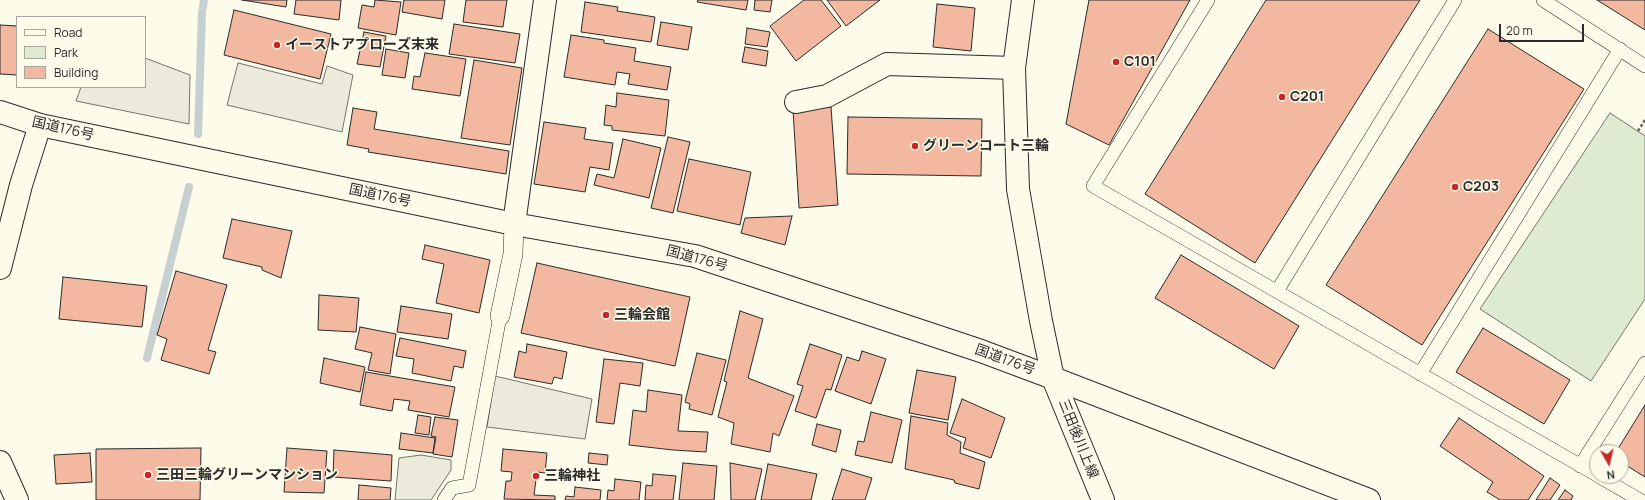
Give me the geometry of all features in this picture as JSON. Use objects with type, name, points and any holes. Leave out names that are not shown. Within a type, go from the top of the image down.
[{"type":"main road","points":[[514,224],[545,0]]},
{"type":"main road","name":"三田後川上線","points":[[1023,0],[1014,68],[1018,189],[1041,321],[1053,378],[1103,500]]},
{"type":"main road","points":[[796,102],[827,96],[887,64],[1014,68]]},
{"type":"main road","name":"国道176号","points":[[0,112],[40,125],[514,224],[695,256],[981,351],[1368,500]]},
{"type":"main road","points":[[0,268],[21,185],[40,125]]},
{"type":"main road","points":[[0,462],[12,493],[17,500]]},
{"type":"street","points":[[500,316],[513,254],[514,224]]},
{"type":"lane","points":[[1208,0],[1093,186],[1589,471]]},
{"type":"lane","points":[[1277,292],[1455,0]]},
{"type":"lane","points":[[1543,0],[1645,66]]},
{"type":"lane","points":[[1420,374],[1620,49]]},
{"type":"lane","points":[[444,500],[452,488],[469,484],[500,316]]},
{"type":"lane","points":[[1580,466],[1645,363]]},
{"type":"lane","points":[[1611,484],[1640,500]]},
{"type":"path","points":[[1638,131],[1645,120]]},
{"type":"green space","points":[[1610,113],[1645,136],[1645,299],[1591,381],[1480,309]]},
{"type":"shaded area","points":[[146,58],[190,75],[189,124],[76,101],[81,88],[146,88]]},
{"type":"shaded area","points":[[238,63],[322,84],[327,66],[353,75],[342,132],[227,105]]},
{"type":"shaded area","points":[[495,376],[592,399],[585,439],[487,427]]},
{"type":"shaded area","points":[[421,455],[451,460],[451,470],[431,500],[395,500],[399,458]]},
{"type":"building","points":[[242,0],[287,0],[286,7]]},
{"type":"building","points":[[296,0],[341,0],[339,20],[294,14]]},
{"type":"building","points":[[375,0],[401,2],[396,35],[358,28],[362,5],[374,7]]},
{"type":"building","points":[[404,0],[445,0],[442,19],[402,12]]},
{"type":"building","points":[[466,0],[507,0],[503,27],[463,22]]},
{"type":"building","points":[[698,0],[748,0],[746,10],[697,2]]},
{"type":"building","points":[[755,0],[772,0],[770,12],[754,10]]},
{"type":"building","points":[[804,0],[821,0],[841,26],[796,61],[770,26]]},
{"type":"building","points":[[827,0],[880,0],[846,26]]},
{"type":"building","name":"C101","points":[[1089,0],[1190,0],[1109,145],[1066,124]]},
{"type":"building","name":"C201","points":[[1266,0],[1420,0],[1255,263],[1145,194]]},
{"type":"building","points":[[1597,0],[1645,0],[1645,30]]},
{"type":"building","points":[[585,2],[618,7],[617,11],[655,17],[651,42],[581,32]]},
{"type":"building","points":[[937,4],[975,8],[971,51],[933,47]]},
{"type":"building","name":"イーストアプローズ末来","points":[[234,10],[331,34],[320,79],[224,55]]},
{"type":"building","points":[[661,22],[692,27],[688,50],[657,45]]},
{"type":"building","points":[[454,24],[520,34],[515,63],[449,54]]},
{"type":"building","points":[[0,25],[16,26],[16,75],[0,74]]},
{"type":"building","points":[[747,28],[770,32],[767,47],[745,44]]},
{"type":"building","name":"C203","points":[[1488,29],[1584,89],[1422,345],[1326,285]]},
{"type":"building","points":[[364,32],[386,36],[380,67],[357,64]]},
{"type":"building","points":[[571,35],[604,40],[604,43],[636,48],[634,61],[671,67],[667,90],[628,84],[630,74],[617,72],[615,85],[564,77]]},
{"type":"building","points":[[745,47],[768,51],[766,66],[742,62]]},
{"type":"building","points":[[386,49],[409,53],[405,78],[382,75]]},
{"type":"building","points":[[425,53],[466,59],[460,96],[412,89],[414,76],[420,77]]},
{"type":"building","points":[[474,60],[522,68],[510,145],[461,138]]},
{"type":"building","points":[[617,93],[669,100],[665,136],[612,130],[612,126],[604,125],[606,105],[616,107]]},
{"type":"building","points":[[831,107],[838,205],[799,208],[793,110]]},
{"type":"building","points":[[353,108],[377,112],[374,129],[509,151],[506,174],[368,152],[369,149],[347,145]]},
{"type":"building","name":"グリーンコート三輪","points":[[848,117],[982,119],[981,176],[847,174]]},
{"type":"building","points":[[544,122],[586,128],[584,139],[613,143],[609,170],[590,167],[585,192],[534,184]]},
{"type":"building","points":[[668,137],[690,142],[673,213],[651,208]]},
{"type":"building","points":[[623,139],[661,148],[649,198],[594,185],[597,174],[614,178]]},
{"type":"building","points":[[689,159],[751,172],[740,225],[677,211]]},
{"type":"building","points":[[792,216],[785,245],[741,233],[745,218]]},
{"type":"building","points":[[232,219],[292,231],[281,278],[262,270],[262,267],[223,258]]},
{"type":"building","points":[[425,245],[490,260],[479,313],[436,303],[444,264],[422,259]]},
{"type":"building","points":[[1181,255],[1299,326],[1274,369],[1155,298]]},
{"type":"building","name":"三輪会館","points":[[537,263],[690,297],[675,366],[521,333]]},
{"type":"building","points":[[176,271],[227,285],[208,350],[216,352],[209,374],[161,360],[167,339],[157,335]]},
{"type":"building","points":[[63,277],[147,286],[142,327],[59,319]]},
{"type":"building","points":[[319,295],[359,298],[356,332],[318,330]]},
{"type":"building","points":[[401,306],[452,314],[448,339],[397,332]]},
{"type":"building","points":[[740,311],[763,319],[748,378],[794,396],[779,436],[773,433],[770,452],[731,444],[734,423],[718,417],[727,382],[724,381]]},
{"type":"building","points":[[360,327],[396,334],[390,374],[368,370],[372,353],[355,349]]},
{"type":"building","points":[[1483,328],[1570,380],[1544,424],[1456,372]]},
{"type":"building","points":[[400,338],[466,351],[463,368],[454,366],[451,381],[412,373],[414,359],[396,356]]},
{"type":"building","points":[[527,344],[567,352],[562,379],[554,377],[552,384],[514,377],[519,351],[526,353]]},
{"type":"building","points":[[810,344],[842,355],[831,390],[826,389],[816,418],[795,411],[803,386],[797,384]]},
{"type":"building","points":[[862,351],[886,359],[871,404],[835,391],[847,357],[859,361]]},
{"type":"building","points":[[697,353],[726,360],[712,415],[689,409],[690,404],[685,402]]},
{"type":"building","points":[[324,358],[365,367],[360,392],[320,383]]},
{"type":"building","points":[[604,359],[643,363],[640,386],[620,383],[614,424],[596,422]]},
{"type":"building","points":[[917,370],[956,377],[948,420],[909,413]]},
{"type":"building","points":[[366,372],[455,387],[449,417],[408,410],[410,401],[394,399],[392,411],[360,405]]},
{"type":"building","points":[[648,390],[682,395],[678,431],[708,432],[706,452],[629,445],[633,410],[646,412]]},
{"type":"building","points":[[962,399],[1005,418],[991,458],[963,448],[966,438],[950,433]]},
{"type":"building","points":[[1645,405],[1645,477],[1629,467],[1629,444],[1621,444]]},
{"type":"building","points":[[871,412],[902,420],[892,463],[855,455],[858,441],[864,442]]},
{"type":"building","points":[[418,415],[431,417],[429,435],[415,433]]},
{"type":"building","points":[[911,416],[948,423],[947,435],[961,442],[960,453],[985,462],[979,489],[955,483],[954,480],[905,469]]},
{"type":"building","points":[[435,417],[458,420],[452,457],[433,454],[436,437],[431,436]]},
{"type":"building","points":[[1459,418],[1544,476],[1528,500],[1500,500],[1487,492],[1493,482],[1440,446]]},
{"type":"building","points":[[817,424],[841,430],[836,452],[812,445]]},
{"type":"building","points":[[401,433],[435,438],[433,453],[399,449]]},
{"type":"building","name":"三田三輪グリーンマンション","points":[[201,448],[200,500],[96,500],[96,449]]},
{"type":"building","points":[[287,448],[327,451],[324,493],[284,492]]},
{"type":"building","points":[[503,449],[547,453],[545,473],[537,472],[534,495],[555,496],[555,500],[504,499],[506,481],[511,481],[512,472],[501,471]]},
{"type":"building","points":[[334,450],[392,455],[391,481],[333,477]]},
{"type":"building","points":[[90,453],[92,482],[56,484],[54,455]]},
{"type":"building","points":[[589,453],[608,455],[607,465],[588,463]]},
{"type":"building","points":[[683,463],[717,466],[714,500],[679,500]]},
{"type":"building","points":[[730,463],[762,469],[755,500],[731,500]]},
{"type":"building","points":[[768,464],[817,474],[811,500],[761,500]]},
{"type":"building","points":[[842,469],[872,478],[865,500],[832,500]]},
{"type":"building","points":[[653,474],[676,476],[673,500],[645,500],[646,485],[652,486]]},
{"type":"building","points":[[1550,478],[1560,485],[1550,500],[1536,500]]},
{"type":"building","points":[[615,479],[641,482],[639,500],[607,500],[608,490],[614,491]]},
{"type":"building","points":[[359,485],[391,488],[390,500],[358,500]]},
{"type":"building","points":[[575,487],[601,490],[600,500],[565,500],[566,496],[574,497]]},
{"type":"building","points":[[1565,490],[1573,496],[1571,500],[1558,500]]},
{"type":"waterway","points":[[198,134],[202,13],[204,0]]},
{"type":"waterway","points":[[147,358],[189,187]]},
{"type":"place","name":"イーストアプローズ末来","points":[[277,45]]},
{"type":"place","name":"C101","points":[[1116,62]]},
{"type":"place","name":"C201","points":[[1282,97]]},
{"type":"place","name":"グリーンコート三輪","points":[[915,146]]},
{"type":"place","name":"C203","points":[[1455,187]]},
{"type":"place","name":"三輪会館","points":[[606,315]]},
{"type":"place","name":"三田三輪グリーンマンション","points":[[148,475]]},
{"type":"place","name":"三輪神社","points":[[536,476]]}]
